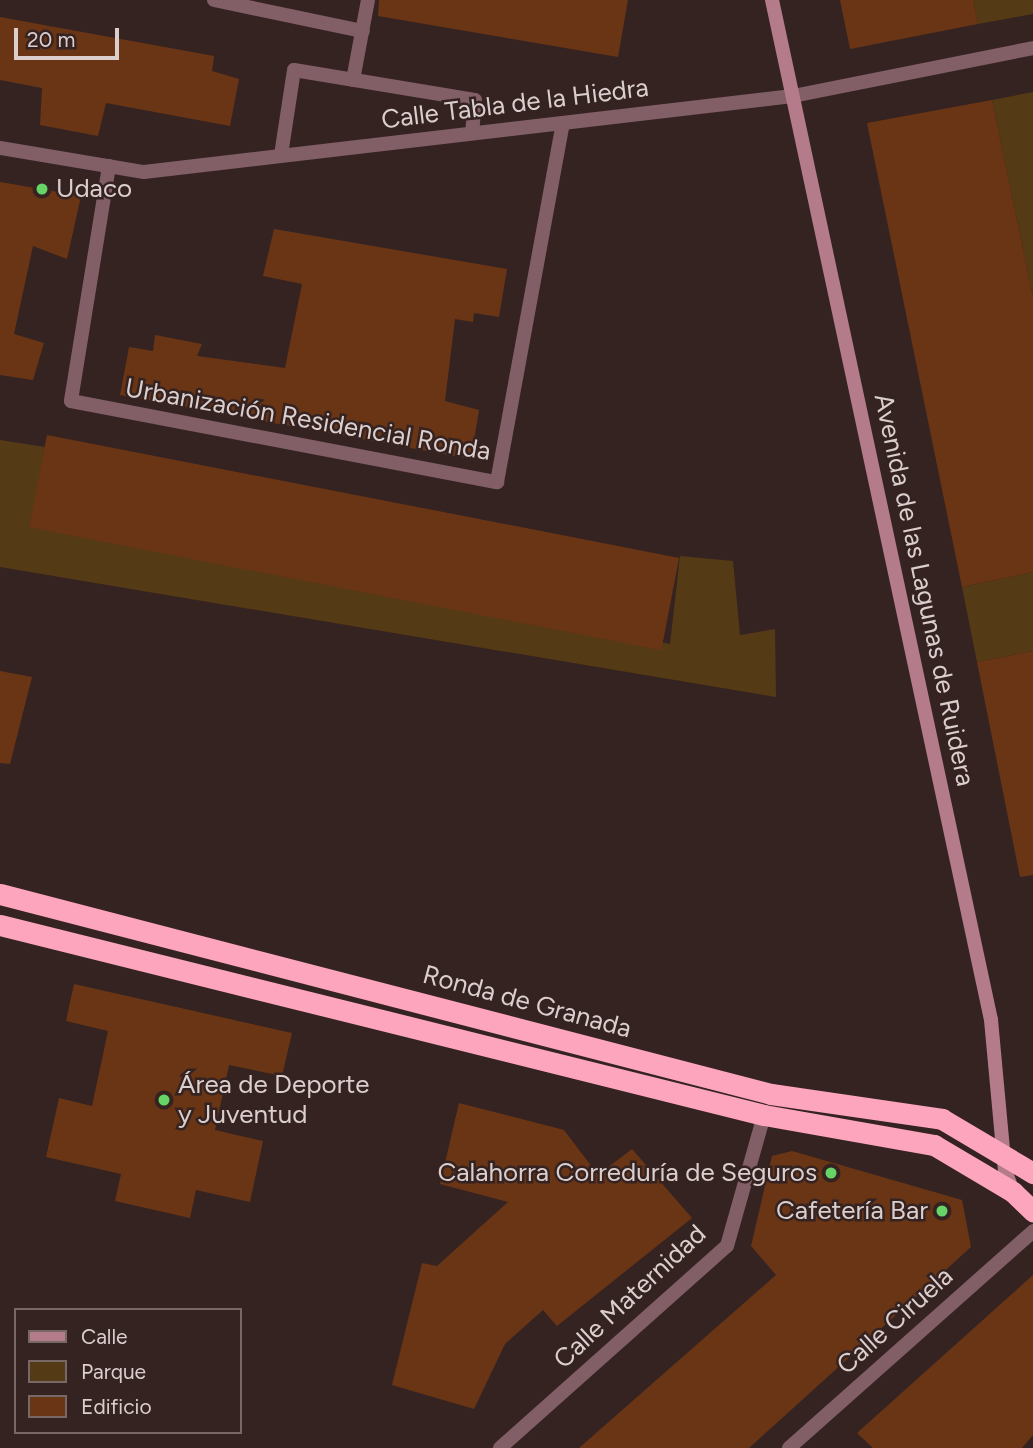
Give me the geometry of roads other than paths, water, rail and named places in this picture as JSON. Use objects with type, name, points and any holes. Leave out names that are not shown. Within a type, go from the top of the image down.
[{"type":"highway","name":"Ronda de Granada","points":[[0,894],[771,1094],[942,1119],[1033,1173]]},
{"type":"highway","name":"Ronda de Granada","points":[[0,925],[764,1115],[934,1145],[1013,1192],[1033,1211]]},
{"type":"main road","name":"Avenida de las Lagunas de Ruidera","points":[[772,0],[991,1020],[1003,1153],[1013,1192]]},
{"type":"street","points":[[214,0],[363,31]]},
{"type":"street","points":[[353,80],[368,0]]},
{"type":"street","name":"Calle Tabla de la Hiedra","points":[[0,148],[144,172],[793,96],[1033,48]]},
{"type":"street","points":[[281,155],[294,70],[475,100],[472,133]]},
{"type":"street","name":"Urbanización Residencial Ronda","points":[[109,166],[71,401],[497,482],[563,123]]},
{"type":"street","name":"Calle Maternidad","points":[[500,1448],[727,1246],[764,1115]]},
{"type":"street","name":"Calle Ciruela","points":[[789,1448],[1033,1231]]},
{"type":"place","name":"Udaco","points":[[42,189]]},
{"type":"place","name":"Área de Deporte y Juventud","points":[[164,1100]]},
{"type":"place","name":"Calahorra Correduría de Seguros","points":[[831,1173]]},
{"type":"place","name":"Cafetería Bar","points":[[942,1211]]}]
